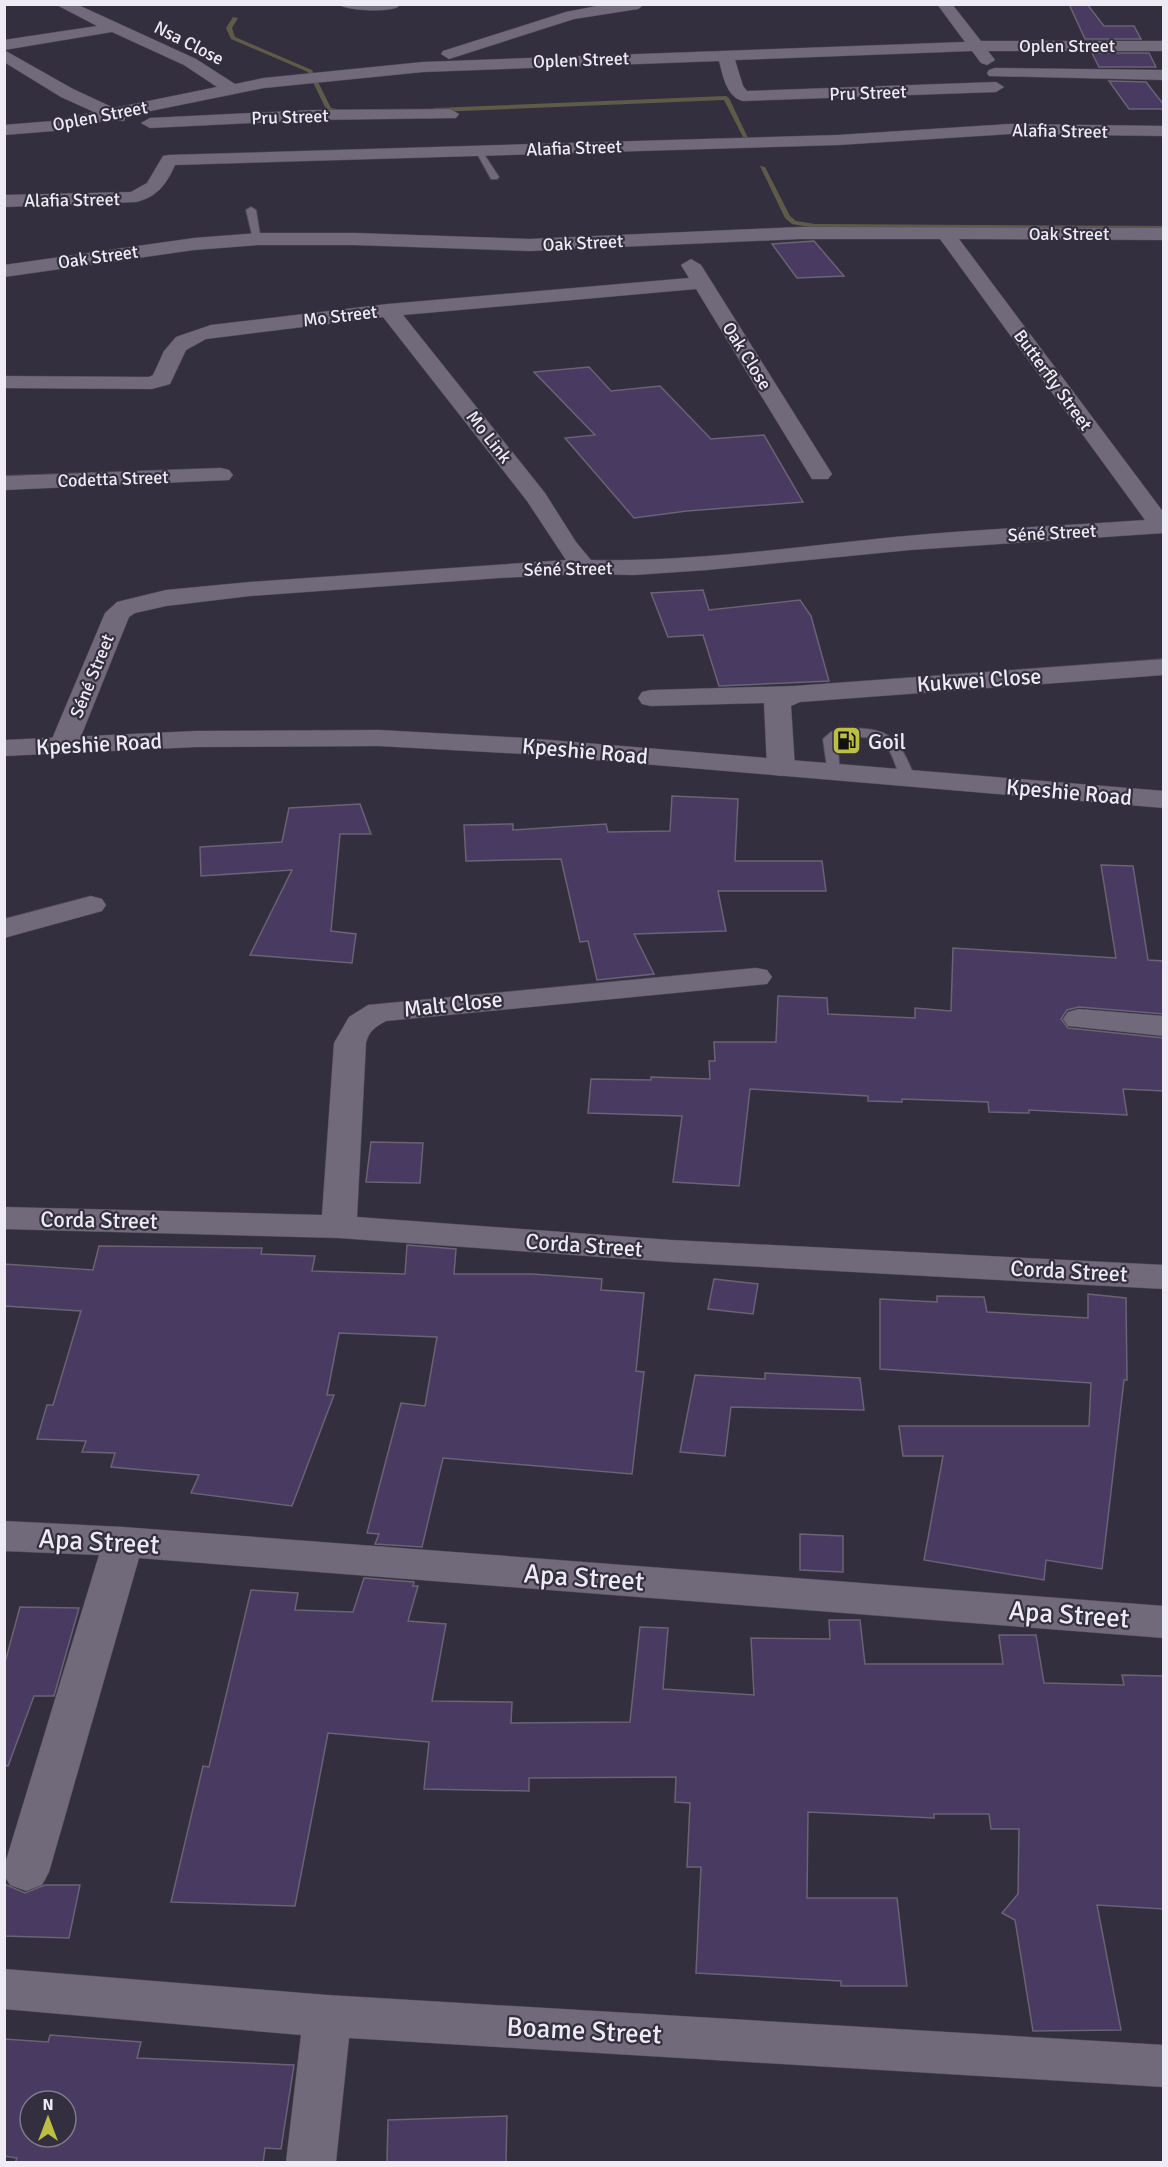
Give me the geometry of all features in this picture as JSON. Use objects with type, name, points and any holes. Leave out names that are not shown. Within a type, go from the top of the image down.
[{"type":"street","name":"Nsa Close","points":[[62,4],[190,62],[231,89]]},
{"type":"street","points":[[345,4],[391,6]]},
{"type":"street","points":[[423,67],[468,47],[550,21],[585,12],[638,4]]},
{"type":"street","points":[[944,4],[976,46],[999,93],[1010,129]]},
{"type":"street","points":[[4,45],[111,28]]},
{"type":"street","name":"Oplen Street","points":[[4,130],[53,126],[114,115],[231,89],[305,78],[423,67],[976,46],[1164,46]]},
{"type":"street","points":[[4,55],[67,93],[130,124],[157,142],[170,154],[169,160]]},
{"type":"street","name":"Pru Street","points":[[725,55],[735,87],[740,94],[757,97],[999,93],[1164,75]]},
{"type":"street","name":"Pru Street","points":[[130,124],[313,116],[450,114]]},
{"type":"street","name":"Alafia Street","points":[[4,201],[126,199],[142,196],[152,190],[169,160],[929,136],[1010,129],[1164,131]]},
{"type":"street","name":"Oak Street","points":[[4,271],[194,244],[258,239],[355,239],[529,245],[800,233],[1164,234]]},
{"type":"street","name":"Butterfly Street","points":[[945,233],[1162,526]]},
{"type":"street","name":"Oak Close","points":[[674,238],[820,474]]},
{"type":"street","name":"Mo Street","points":[[4,382],[153,383],[162,379],[177,345],[186,337],[212,331],[388,310],[702,283]]},
{"type":"street","name":"Mo Link","points":[[388,310],[537,498],[566,545],[584,567]]},
{"type":"street","name":"Codetta Street","points":[[4,483],[221,475]]},
{"type":"street","name":"Séné Street","points":[[63,746],[118,613],[126,608],[166,598],[250,589],[584,567],[634,568],[696,564],[910,543],[1162,526]]},
{"type":"street","name":"Kukwei Close","points":[[651,698],[794,694],[1164,667]]},
{"type":"street","points":[[781,768],[777,703],[794,694]]},
{"type":"street","name":"Kpeshie Road","points":[[4,748],[196,739],[379,738],[525,746],[1164,800]]},
{"type":"street","points":[[4,929],[91,904]]},
{"type":"street","name":"Malt Close","points":[[339,1227],[350,1043],[354,1030],[365,1018],[379,1012],[756,978]]},
{"type":"street","points":[[1080,1019],[1164,1026]]},
{"type":"street","name":"Corda Street","points":[[4,1218],[339,1227],[670,1251],[1164,1277]]},
{"type":"street","name":"Apa Street","points":[[4,1536],[123,1542],[1164,1622]]},
{"type":"street","points":[[26,1872],[123,1542]]},
{"type":"street","name":"Boame Street","points":[[4,1989],[327,2016],[1164,2066]]},
{"type":"street","points":[[310,2163],[327,2016]]},
{"type":"lane","points":[[477,150],[494,177]]},
{"type":"lane","points":[[251,210],[258,239]]},
{"type":"lane","points":[[833,772],[830,739],[839,734],[866,732],[879,734],[892,740],[908,778]]},
{"type":"building","points":[[1069,4],[1087,4],[1104,26],[1134,26],[1141,39],[1085,39]]},
{"type":"building","points":[[1092,53],[1149,53],[1156,67],[1099,67]]},
{"type":"building","points":[[1109,81],[1146,82],[1164,105],[1164,109],[1129,109]]},
{"type":"building","points":[[814,241],[844,276],[797,278],[772,244]]},
{"type":"building","points":[[589,367],[611,391],[660,386],[711,439],[764,435],[803,502],[687,511],[634,518],[565,438],[595,435],[534,372]]},
{"type":"building","points":[[703,590],[709,610],[800,600],[811,616],[829,681],[719,686],[703,635],[668,637],[651,593]]},
{"type":"building","points":[[672,796],[738,799],[735,861],[822,861],[826,891],[718,891],[726,931],[634,934],[654,974],[597,980],[588,941],[580,942],[561,859],[466,861],[464,825],[513,824],[513,830],[606,824],[608,832],[670,831]]},
{"type":"building","points":[[360,804],[371,834],[340,834],[331,931],[356,934],[352,963],[250,955],[292,870],[201,876],[200,847],[282,842],[289,808]]},
{"type":"building","points":[[1101,865],[1133,866],[1148,960],[1164,961],[1164,1014],[1079,1007],[1067,1010],[1061,1019],[1068,1028],[1164,1038],[1164,1091],[1123,1089],[1127,1115],[1029,1110],[1029,1113],[989,1112],[988,1102],[902,1099],[902,1102],[868,1101],[868,1096],[750,1089],[739,1186],[673,1182],[682,1116],[588,1113],[591,1079],[651,1080],[651,1077],[710,1079],[709,1061],[715,1061],[714,1042],[776,1042],[778,996],[827,998],[828,1014],[915,1018],[915,1008],[951,1011],[953,948],[1116,958]]},
{"type":"building","points":[[371,1142],[423,1143],[420,1183],[366,1182]]},
{"type":"building","points":[[407,1245],[456,1249],[454,1274],[532,1274],[602,1279],[601,1290],[644,1293],[636,1371],[644,1372],[632,1474],[443,1458],[422,1547],[375,1544],[379,1534],[367,1533],[401,1403],[425,1406],[437,1337],[339,1333],[327,1395],[334,1395],[292,1506],[191,1493],[199,1475],[111,1467],[115,1453],[82,1452],[86,1441],[37,1439],[47,1405],[53,1405],[81,1311],[4,1306],[4,1264],[93,1270],[99,1246],[262,1248],[261,1254],[315,1256],[312,1271],[405,1274]]},
{"type":"building","points":[[714,1279],[758,1284],[753,1314],[708,1309]]},
{"type":"building","points":[[1088,1294],[1126,1298],[1127,1380],[1124,1380],[1102,1569],[1046,1560],[1044,1580],[924,1560],[943,1456],[903,1456],[899,1426],[1089,1426],[1091,1383],[880,1369],[880,1299],[937,1302],[937,1296],[984,1297],[987,1312],[1088,1318]]},
{"type":"building","points":[[765,1373],[860,1378],[864,1410],[731,1407],[725,1456],[680,1452],[695,1375],[765,1379]]},
{"type":"building","points":[[800,1534],[843,1536],[843,1572],[800,1570]]},
{"type":"building","points":[[364,1578],[414,1582],[413,1586],[418,1586],[408,1621],[446,1624],[432,1701],[512,1702],[511,1723],[630,1722],[640,1627],[668,1628],[663,1689],[754,1695],[751,1638],[830,1639],[829,1620],[860,1620],[865,1664],[1003,1664],[999,1635],[1036,1635],[1044,1683],[1124,1685],[1122,1675],[1164,1676],[1164,1909],[1097,1905],[1121,2030],[1033,2031],[1015,1920],[1002,1913],[1018,1894],[1019,1829],[991,1829],[989,1814],[934,1814],[934,1818],[808,1812],[807,1898],[897,1898],[907,1986],[841,1986],[841,1981],[696,1973],[701,1867],[687,1867],[690,1803],[675,1802],[676,1777],[529,1778],[529,1791],[424,1789],[429,1742],[328,1733],[295,1906],[171,1902],[203,1766],[209,1767],[251,1590],[298,1593],[295,1610],[353,1612]]},
{"type":"building","points":[[20,1607],[79,1608],[54,1696],[34,1696],[8,1766],[4,1765],[4,1666]]},
{"type":"building","points":[[4,1884],[25,1893],[45,1885],[80,1885],[69,1938],[4,1936]]},
{"type":"building","points":[[50,2035],[141,2042],[137,2058],[294,2065],[281,2149],[265,2148],[263,2163],[15,2163],[17,2158],[4,2156],[4,2039],[48,2042]]},
{"type":"building","points":[[507,2116],[506,2163],[387,2163],[388,2120]]},
{"type":"waterway","points":[[235,18],[229,28],[233,38],[310,71],[329,110],[346,112]]},
{"type":"waterway","points":[[435,110],[726,98],[746,137]]},
{"type":"waterway","points":[[762,167],[787,217],[794,223],[815,226],[1164,228]]},
{"type":"place","name":"Goil","points":[[847,741]]}]
